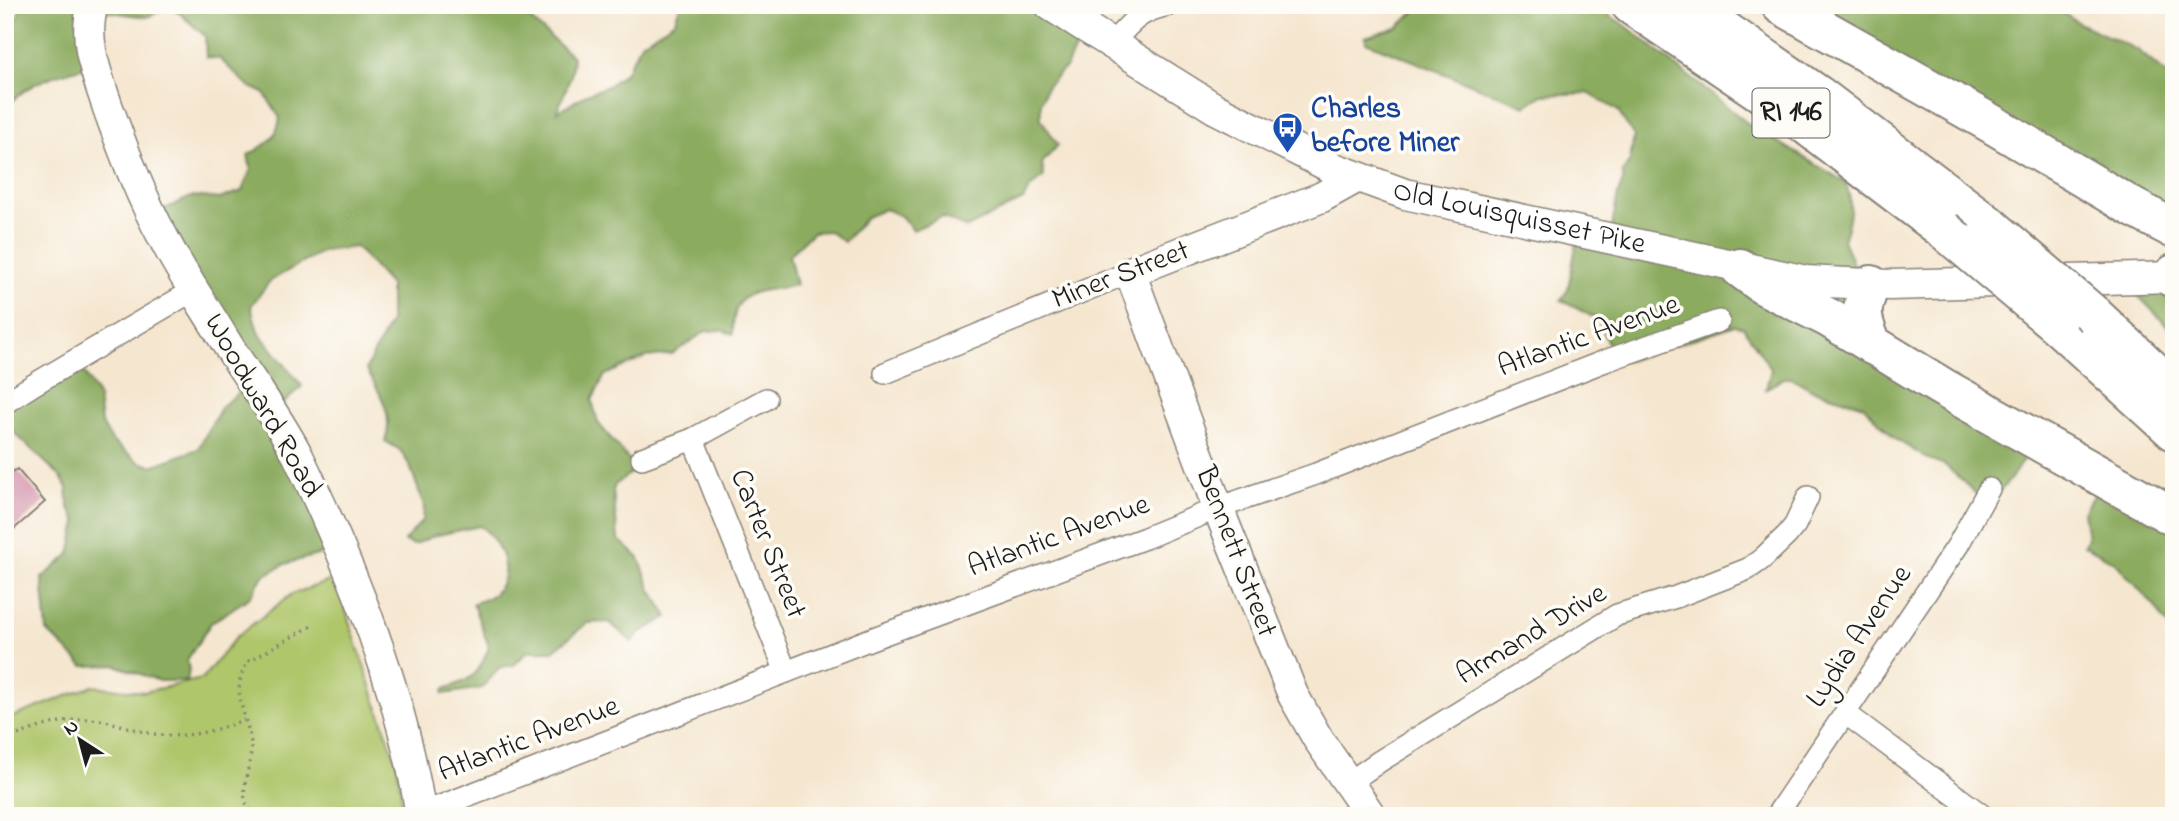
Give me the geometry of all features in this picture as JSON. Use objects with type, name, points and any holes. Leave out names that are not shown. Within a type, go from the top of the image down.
[{"type":"highway","name":"RI 146","points":[[1631,5],[1784,108],[1944,230],[2057,325],[2174,431]]},
{"type":"highway","name":"RI 146","points":[[1688,5],[1818,95],[1989,225],[2094,315],[2174,390]]},
{"type":"highway","points":[[1782,5],[2174,229]]},
{"type":"highway","points":[[1740,268],[1763,285],[1829,318],[1941,387],[2174,517]]},
{"type":"highway","points":[[1871,285],[1863,301],[1863,310],[1872,345]]},
{"type":"street","name":"Woodward Road","points":[[93,5],[87,34],[106,101],[143,198],[194,290],[288,438],[356,583],[399,716],[421,815]]},
{"type":"street","name":"Old Louisquisset Pike","points":[[1050,5],[1216,109],[1356,178],[1405,194],[1806,281],[1871,285],[2173,276]]},
{"type":"street","points":[[1111,45],[1133,20],[1145,11],[1169,5]]},
{"type":"street","name":"Miner Street","points":[[885,373],[1130,272],[1322,197],[1356,178]]},
{"type":"street","name":"Bennett Street","points":[[1130,272],[1218,508],[1293,695],[1318,738],[1371,816]]},
{"type":"street","points":[[5,403],[194,290]]},
{"type":"street","name":"Atlantic Avenue","points":[[421,815],[786,672],[1145,538],[1218,508],[1316,474],[1503,400],[1719,321]]},
{"type":"street","points":[[642,458],[693,439],[766,399]]},
{"type":"street","name":"Carter Street","points":[[693,439],[786,672]]},
{"type":"street","name":"Lydia Avenue","points":[[1776,816],[1958,545],[1989,489]]},
{"type":"street","name":"Armand Drive","points":[[1348,783],[1617,615],[1676,597],[1748,569],[1787,535],[1795,525],[1808,497]]},
{"type":"street","points":[[1845,713],[1983,816]]},
{"type":"path","points":[[255,816],[244,800],[251,761],[251,743],[240,705],[243,669],[250,660],[315,624]]},
{"type":"path","points":[[5,740],[43,725],[65,720],[93,719],[184,737],[244,720]]},
{"type":"green space","points":[[20,5],[514,5],[573,57],[571,76],[557,112],[587,94],[608,86],[625,73],[641,43],[675,21],[680,5],[1047,5],[1085,29],[1066,67],[1047,86],[1041,103],[1041,119],[1058,145],[1042,163],[1044,176],[1029,189],[1023,200],[967,228],[942,217],[913,230],[901,216],[885,209],[866,217],[844,242],[829,231],[813,232],[789,255],[796,285],[760,291],[743,299],[734,318],[733,334],[721,330],[706,331],[672,354],[646,357],[605,375],[592,400],[598,423],[628,459],[643,463],[615,485],[613,491],[618,539],[639,558],[651,590],[668,617],[639,633],[632,642],[609,622],[587,623],[553,651],[528,651],[514,665],[500,667],[482,688],[443,694],[444,689],[473,675],[485,656],[489,647],[473,604],[494,594],[500,586],[504,567],[499,548],[480,526],[433,536],[414,545],[404,541],[423,520],[424,506],[410,466],[400,450],[385,441],[388,431],[387,413],[366,369],[390,322],[390,285],[356,247],[323,251],[270,281],[251,306],[258,332],[302,386],[282,405],[339,549],[285,564],[263,576],[250,597],[211,623],[187,660],[187,681],[160,681],[115,665],[83,666],[47,631],[42,578],[70,554],[77,522],[69,508],[67,488],[61,477],[5,424],[5,410],[79,364],[98,396],[101,423],[113,442],[139,462],[152,466],[198,449],[222,406],[250,384],[156,213],[193,196],[219,199],[242,191],[251,169],[248,155],[273,137],[280,118],[264,93],[248,86],[220,59],[206,57],[205,36],[177,11],[167,8],[147,17],[103,11],[95,65],[34,85],[13,100],[5,110],[5,32],[16,20]]},
{"type":"green space","points":[[1421,5],[1591,5],[1625,25],[1751,126],[1845,182],[1850,211],[1843,240],[1852,262],[1869,288],[1848,309],[2032,446],[2010,480],[1988,505],[1945,465],[1926,458],[1894,438],[1863,405],[1813,390],[1792,378],[1784,378],[1766,389],[1771,369],[1743,327],[1735,325],[1627,361],[1614,362],[1599,320],[1561,300],[1568,289],[1577,240],[1609,244],[1623,172],[1630,160],[1634,136],[1617,110],[1588,93],[1543,95],[1525,106],[1366,42],[1365,37],[1398,27]]},
{"type":"green space","points":[[1784,5],[2050,5],[2081,24],[2138,50],[2174,81],[2174,228]]},
{"type":"green space","points":[[2174,277],[2174,333],[2126,283]]},
{"type":"green space","points":[[2105,476],[2174,516],[2174,635],[2156,608],[2115,562],[2084,545],[2087,538],[2083,512]]},
{"type":"green space","points":[[335,579],[397,764],[404,816],[5,816],[5,720],[92,686],[144,692],[202,679],[236,637],[292,594]]},
{"type":"building","points":[[17,469],[45,502],[5,537],[5,477]]},
{"type":"place","name":"Charles before Miner","points":[[1288,154]]}]
